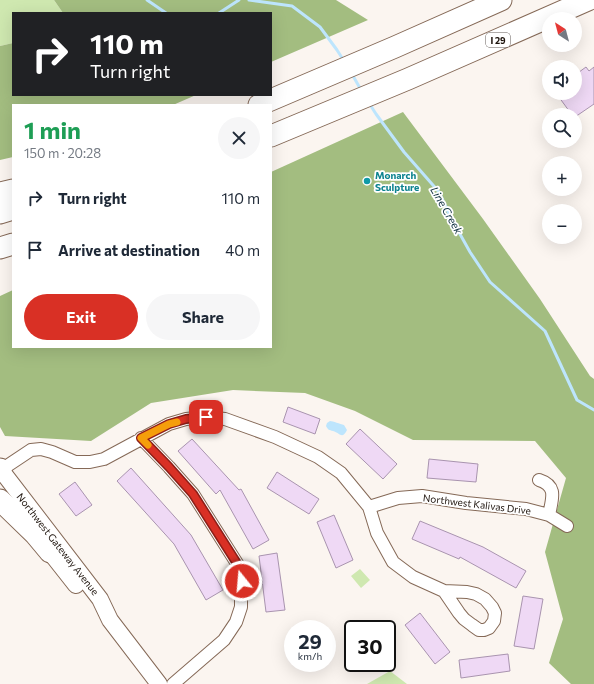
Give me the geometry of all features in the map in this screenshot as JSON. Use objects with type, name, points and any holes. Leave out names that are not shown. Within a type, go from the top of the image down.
[{"type":"highway","points":[[261,104],[502,0]]},
{"type":"highway","name":"I 29","points":[[272,136],[408,79],[588,0]]},
{"type":"highway","points":[[0,193],[12,190]]},
{"type":"highway","points":[[0,213],[12,209]]},
{"type":"highway","points":[[0,500],[35,534],[50,552]]},
{"type":"main road","name":"Northwest Gateway Avenue","points":[[0,470],[100,598],[110,620]]},
{"type":"main road","name":"Northwest Gateway Avenue","points":[[50,552],[91,604],[110,620],[159,684]]},
{"type":"street","points":[[0,470],[31,450],[41,449],[75,462],[90,462],[104,459],[169,424],[186,419],[206,417],[225,419],[275,437],[318,457],[341,473],[369,507],[377,533],[393,562],[413,577],[444,591]]},
{"type":"street","points":[[141,438],[193,494],[238,565],[242,581],[241,607],[236,622],[224,640],[173,684]]},
{"type":"street","points":[[539,480],[549,485],[552,490],[549,515]]},
{"type":"street","name":"Northwest Kalivas Drive","points":[[369,507],[398,498],[422,496],[526,510],[549,515],[567,526]]},
{"type":"green space","points":[[0,0],[54,0],[62,12],[12,12],[12,43],[0,46]]},
{"type":"green space","points":[[54,0],[336,0],[368,20],[272,62],[272,12],[62,12]]},
{"type":"green space","points":[[12,43],[12,96],[194,96],[175,104],[12,104],[12,157],[0,160],[0,46]]},
{"type":"green space","points":[[403,112],[483,219],[540,299],[590,376],[594,379],[594,684],[571,684],[549,663],[563,619],[545,552],[566,478],[535,441],[413,440],[355,411],[305,393],[233,390],[151,403],[91,441],[5,436],[0,427],[0,296],[12,290],[12,348],[272,348],[272,172]]},
{"type":"green space","points":[[360,569],[370,580],[361,588],[351,576]]},
{"type":"green space","points":[[388,672],[391,672],[407,684],[367,684]]},
{"type":"water","points":[[330,421],[344,425],[347,430],[344,435],[328,429],[326,426]]},
{"type":"building","points":[[586,67],[589,71],[594,67],[594,104],[582,112],[582,108],[567,108],[561,100],[582,100],[582,70]]},
{"type":"building","points":[[288,407],[320,419],[315,434],[283,422]]},
{"type":"building","points":[[360,429],[397,464],[383,479],[346,444]]},
{"type":"building","points":[[192,439],[239,490],[241,489],[269,540],[253,549],[220,490],[216,494],[178,451]]},
{"type":"building","points":[[429,459],[478,464],[476,482],[427,478]]},
{"type":"building","points":[[131,468],[191,535],[223,590],[206,600],[174,544],[117,481]]},
{"type":"building","points":[[277,472],[319,499],[309,514],[267,488]]},
{"type":"building","points":[[75,482],[92,505],[76,516],[59,494]]},
{"type":"building","points":[[334,515],[353,560],[336,568],[317,522]]},
{"type":"building","points":[[420,521],[483,547],[526,571],[516,588],[460,557],[459,559],[412,539]]},
{"type":"building","points":[[277,553],[285,610],[266,612],[259,556]]},
{"type":"building","points":[[523,596],[543,599],[534,649],[514,646]]},
{"type":"building","points":[[420,613],[450,652],[435,664],[405,625]]},
{"type":"building","points":[[508,654],[510,671],[461,678],[459,660]]},
{"type":"waterway","name":"Line Creek","points":[[147,0],[165,12]]},
{"type":"waterway","name":"Line Creek","points":[[221,12],[239,0]]},
{"type":"waterway","name":"Line Creek","points":[[249,0],[292,6],[320,27],[344,61]]},
{"type":"waterway","name":"Line Creek","points":[[352,74],[361,90]]},
{"type":"waterway","name":"Line Creek","points":[[369,103],[404,152],[439,192],[451,218],[470,252],[490,282],[545,331],[577,400],[594,410]]},
{"type":"slow traffic","points":[[148,445],[141,438],[169,424],[177,422]]},
{"type":"place","name":"Monarch Sculpture","points":[[367,181]]},
{"type":"route","points":[[206,417],[186,419],[169,424],[141,438],[193,494],[238,565],[242,581]]}]
